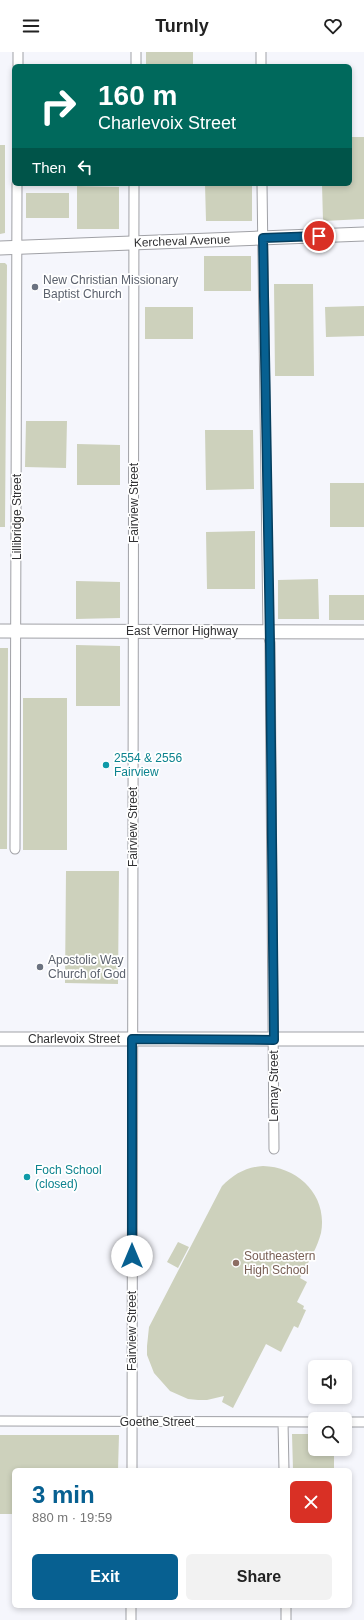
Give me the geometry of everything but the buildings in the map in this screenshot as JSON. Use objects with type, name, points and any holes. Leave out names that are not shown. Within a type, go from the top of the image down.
[{"type":"street","points":[[18,52],[18,64]]},
{"type":"street","points":[[136,52],[136,64]]},
{"type":"street","points":[[261,52],[261,64]]},
{"type":"street","name":"Lillibridge Street","points":[[15,849],[17,186]]},
{"type":"street","name":"Fairview Street","points":[[132,1468],[134,186]]},
{"type":"street","name":"Lemay Street","points":[[262,186],[268,631],[270,643],[274,1149]]},
{"type":"street","name":"Kercheval Avenue","points":[[0,248],[364,234]]},
{"type":"street","name":"East Vernor Highway","points":[[0,631],[364,632]]},
{"type":"street","name":"Charlevoix Street","points":[[0,1039],[364,1039]]},
{"type":"street","name":"Goethe Street","points":[[0,1421],[308,1422]]},
{"type":"street","points":[[283,1422],[284,1468]]},
{"type":"street","points":[[352,1422],[364,1422]]},
{"type":"street","points":[[131,1608],[131,1620]]},
{"type":"street","points":[[286,1608],[286,1620]]},
{"type":"green space","points":[[146,52],[193,52],[193,64],[146,64]]},
{"type":"green space","points":[[352,137],[364,137],[364,219],[323,221],[322,186],[352,186]]},
{"type":"green space","points":[[0,145],[5,145],[5,233],[0,234]]},
{"type":"green space","points":[[77,186],[119,187],[119,229],[77,229]]},
{"type":"green space","points":[[205,186],[252,186],[252,221],[206,221]]},
{"type":"green space","points":[[26,193],[69,193],[69,218],[26,218]]},
{"type":"green space","points":[[204,256],[251,256],[251,291],[204,291]]},
{"type":"green space","points":[[0,263],[5,263],[7,265],[5,527],[0,527]]},
{"type":"green space","points":[[274,284],[313,284],[314,376],[275,376]]},
{"type":"green space","points":[[364,306],[364,336],[326,337],[325,307]]},
{"type":"green space","points":[[145,307],[193,307],[193,339],[145,339]]},
{"type":"green space","points":[[26,421],[67,421],[66,468],[25,467]]},
{"type":"green space","points":[[205,430],[253,430],[254,489],[206,490]]},
{"type":"green space","points":[[77,444],[120,445],[120,485],[77,485]]},
{"type":"green space","points":[[330,483],[364,483],[364,527],[330,527]]},
{"type":"green space","points":[[255,531],[255,589],[207,589],[206,532]]},
{"type":"green space","points":[[318,579],[319,619],[278,619],[278,580]]},
{"type":"green space","points":[[76,581],[120,582],[120,618],[76,619]]},
{"type":"green space","points":[[329,595],[364,595],[364,620],[329,620]]},
{"type":"green space","points":[[76,645],[120,646],[120,706],[76,706]]},
{"type":"green space","points":[[0,648],[8,648],[7,849],[0,849]]},
{"type":"green space","points":[[23,698],[67,698],[67,850],[23,850]]},
{"type":"green space","points":[[66,871],[119,871],[118,984],[65,983]]},
{"type":"green space","points":[[263,1166],[288,1172],[299,1178],[308,1186],[320,1207],[322,1220],[321,1233],[314,1251],[300,1278],[307,1282],[297,1302],[304,1306],[303,1309],[306,1310],[298,1328],[294,1326],[281,1352],[266,1344],[233,1408],[222,1402],[224,1396],[207,1400],[188,1399],[170,1391],[154,1373],[147,1355],[149,1327],[222,1186],[241,1172],[251,1168]]},
{"type":"green space","points":[[178,1242],[189,1247],[178,1268],[167,1262]]},
{"type":"green space","points":[[292,1434],[308,1434],[308,1456],[334,1456],[334,1468],[293,1468]]},
{"type":"green space","points":[[0,1435],[119,1435],[118,1468],[12,1468],[12,1514],[0,1514]]},
{"type":"place","name":"New Christian Missionary Baptist Church","points":[[35,287]]},
{"type":"place","name":"2554 & 2556 Fairview","points":[[106,765]]},
{"type":"place","name":"Apostolic Way Church of God","points":[[40,967]]},
{"type":"place","name":"Foch School (closed)","points":[[27,1177]]},
{"type":"place","name":"Southeastern High School","points":[[236,1263]]},
{"type":"route","points":[[132,1256],[132,1039],[274,1040],[270,643],[268,631],[263,238],[319,236]]}]
